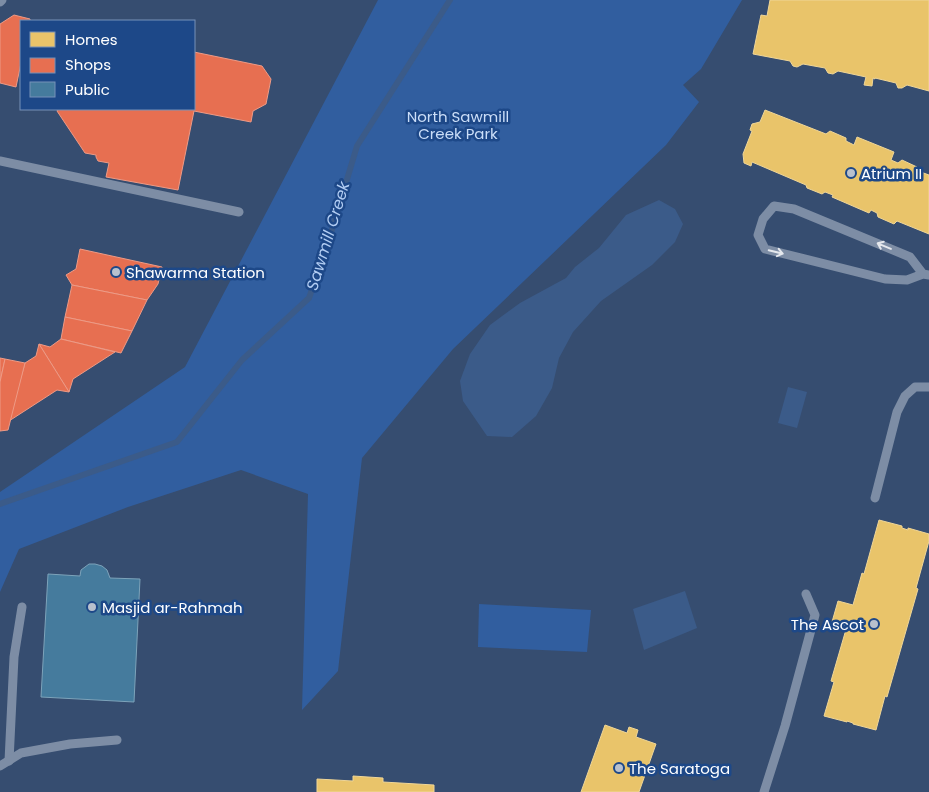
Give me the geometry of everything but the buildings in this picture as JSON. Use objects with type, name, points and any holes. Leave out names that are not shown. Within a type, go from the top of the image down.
[{"type":"lane","points":[[0,160],[239,212]]},
{"type":"lane","points":[[774,206],[794,209],[910,258],[926,275],[906,280],[885,280],[765,250],[758,235],[762,219],[774,206]]},
{"type":"lane","points":[[875,498],[897,412],[905,396],[914,386],[929,387]]},
{"type":"lane","points":[[764,792],[785,726],[815,615],[806,594]]},
{"type":"lane","points":[[9,761],[14,657],[22,607]]},
{"type":"lane","points":[[0,766],[22,753],[70,744],[117,740]]},
{"type":"green space","name":"North Sawmill Creek Park","points":[[378,0],[742,0],[701,69],[683,85],[699,102],[666,145],[453,349],[362,458],[338,671],[302,710],[308,494],[241,470],[128,507],[19,549],[0,592],[0,492],[185,367]]},
{"type":"green space","points":[[479,604],[591,610],[587,652],[478,647]]},
{"type":"shaded area","points":[[659,200],[675,209],[683,224],[675,242],[652,265],[601,301],[573,332],[559,358],[552,388],[536,416],[512,437],[487,436],[463,401],[460,381],[470,354],[490,325],[520,303],[566,278],[575,267],[599,248],[626,215]]},
{"type":"shaded area","points":[[788,387],[807,392],[797,428],[778,423]]},
{"type":"shaded area","points":[[685,591],[697,628],[644,650],[633,609]]},
{"type":"waterway","name":"Sawmill Creek","points":[[0,504],[177,442],[242,360],[309,298],[324,256],[357,146],[450,0]]},
{"type":"place","name":"Atrium II","points":[[851,173]]},
{"type":"place","name":"Shawarma Station","points":[[116,272]]},
{"type":"place","name":"Masjid ar-Rahmah","points":[[92,607]]},
{"type":"place","name":"The Ascot","points":[[874,624]]},
{"type":"place","name":"The Saratoga","points":[[619,768]]}]
